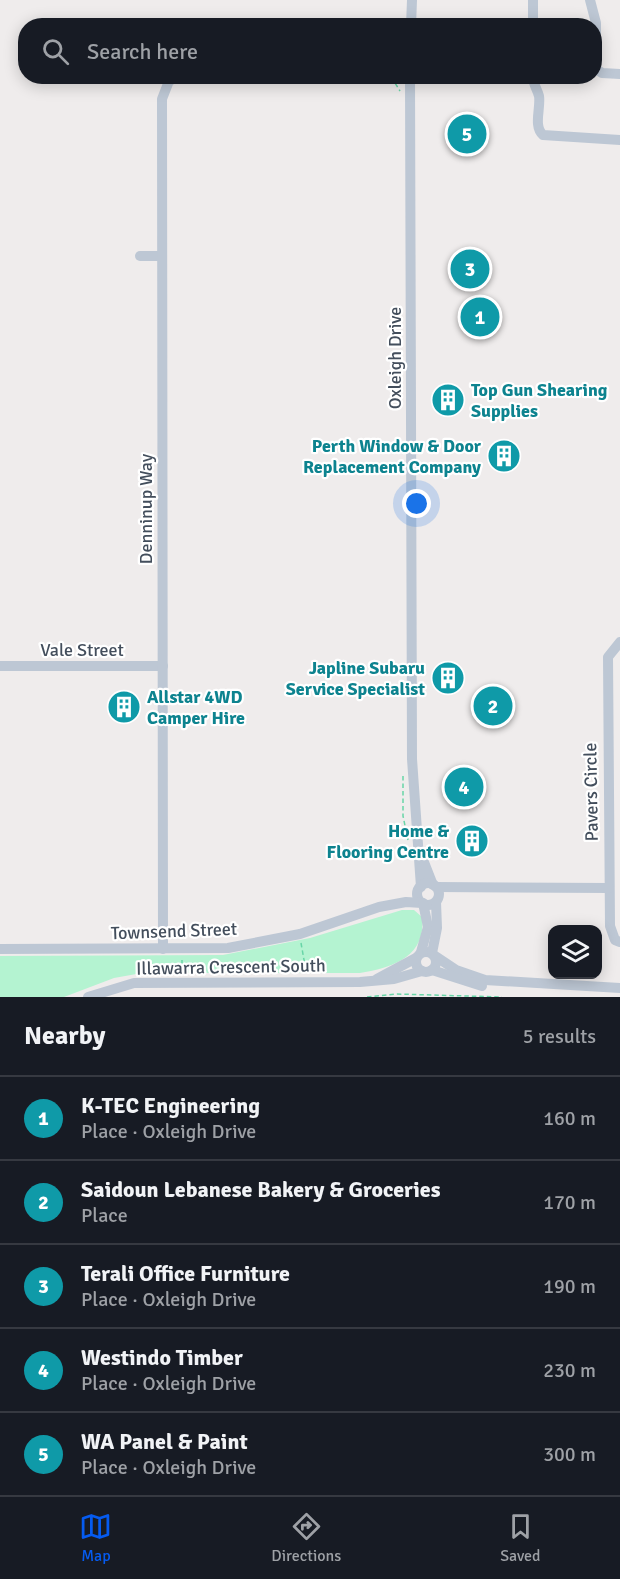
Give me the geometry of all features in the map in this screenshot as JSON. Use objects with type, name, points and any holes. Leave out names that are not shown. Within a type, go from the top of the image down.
[{"type":"street","points":[[411,18],[412,0]]},
{"type":"street","points":[[533,0],[533,18]]},
{"type":"street","points":[[590,0],[594,18]]},
{"type":"street","points":[[602,74],[620,74]]},
{"type":"street","name":"Denninup Way","points":[[163,949],[162,99],[168,84]]},
{"type":"street","name":"Oxleigh Drive","points":[[410,84],[412,759],[414,820],[421,854],[434,886]]},
{"type":"street","points":[[534,84],[539,97],[538,128],[543,135],[620,140]]},
{"type":"street","points":[[140,256],[162,256]]},
{"type":"street","name":"Pavers Circle","points":[[620,642],[608,657],[607,789],[610,926],[615,940],[620,942]]},
{"type":"street","name":"Vale Street","points":[[0,666],[163,666]]},
{"type":"street","points":[[607,789],[620,789]]},
{"type":"street","name":"Oxleigh Drive","points":[[420,888],[421,854]]},
{"type":"street","points":[[427,970],[436,965],[426,955],[428,927],[423,903],[418,898],[420,888],[434,886],[464,889],[609,888]]},
{"type":"street","points":[[434,886],[439,893],[436,901],[436,928],[426,955],[417,967],[461,981],[487,986],[620,995]]},
{"type":"street","name":"Townsend Street","points":[[379,907],[391,899],[420,888]]},
{"type":"street","points":[[423,903],[436,901],[464,889]]},
{"type":"street","name":"Townsend Street","points":[[0,950],[228,948],[300,934],[379,907],[406,902],[423,903]]},
{"type":"street","points":[[426,955],[456,970],[484,980],[620,988]]},
{"type":"street","name":"Illawarra Crescent South","points":[[377,980],[426,955]]},
{"type":"street","name":"Illawarra Crescent South","points":[[88,997],[134,983],[345,982],[394,979],[427,970]]},
{"type":"path","points":[[300,934],[306,971]]},
{"type":"path","points":[[182,949],[182,972]]},
{"type":"path","points":[[367,997],[396,994],[502,997]]},
{"type":"green space","points":[[402,910],[414,910],[422,917],[419,942],[413,951],[395,964],[372,971],[360,973],[142,973],[114,978],[64,997],[0,997],[0,956],[223,955],[310,938]]},
{"type":"place","name":"WA Panel & Paint","points":[[467,134]]},
{"type":"place","name":"Terali Office Furniture","points":[[470,269]]},
{"type":"place","name":"K-TEC Engineering","points":[[480,317]]},
{"type":"place","name":"Top Gun Shearing Supplies","points":[[448,400]]},
{"type":"place","name":"Perth Window & Door Replacement Company","points":[[504,456]]},
{"type":"place","name":"Japline Subaru Service Specialist","points":[[448,678]]},
{"type":"place","name":"Saidoun Lebanese Bakery & Groceries","points":[[493,706]]},
{"type":"place","name":"Allstar 4WD Camper Hire","points":[[124,707]]},
{"type":"place","name":"Westindo Timber","points":[[464,787]]},
{"type":"place","name":"Home & Flooring Centre","points":[[472,841]]}]
